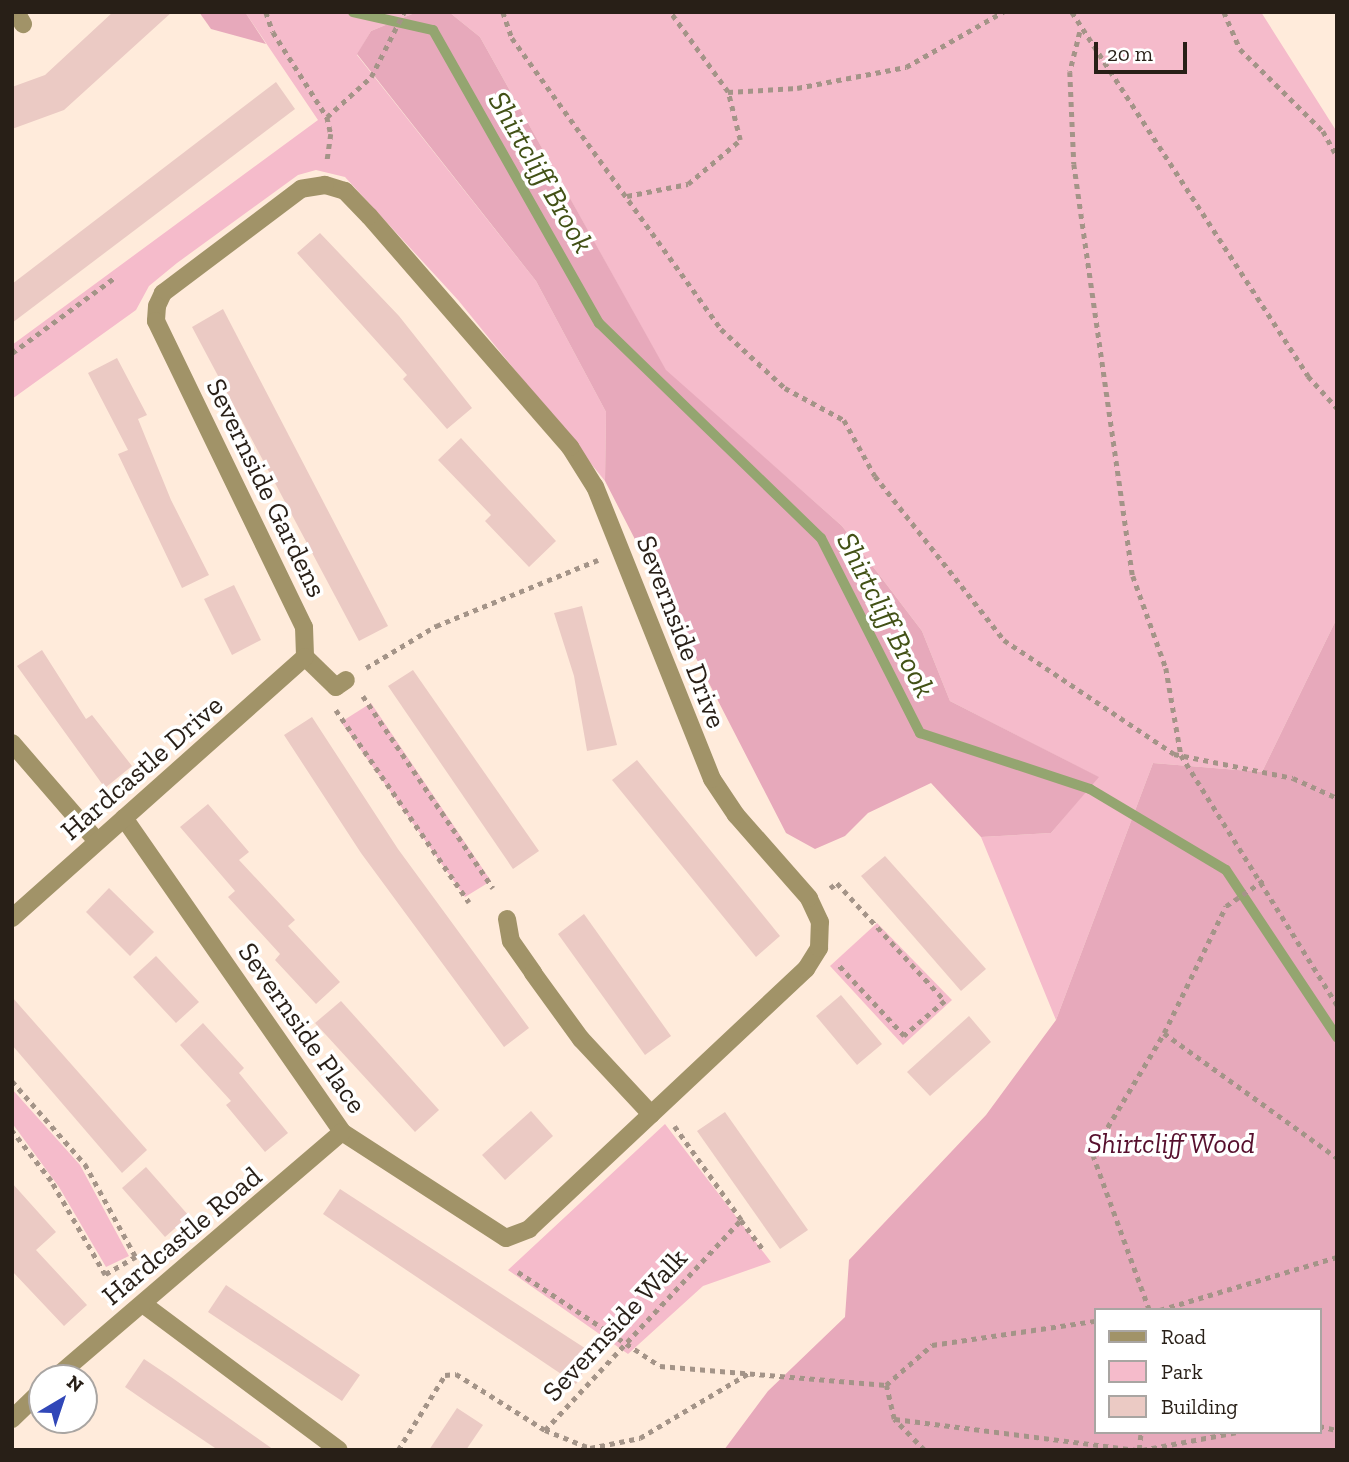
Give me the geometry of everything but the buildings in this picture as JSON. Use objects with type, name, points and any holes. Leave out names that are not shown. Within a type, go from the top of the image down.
[{"type":"street","name":"Severnside Gardens","points":[[305,657],[304,627],[156,321],[163,293],[301,189],[325,185]]},
{"type":"street","name":"Severnside Drive","points":[[325,185],[345,191],[369,216],[570,447],[595,487],[712,779],[736,816],[809,898],[820,922],[819,948],[806,969],[660,1116],[518,1237]]},
{"type":"street","points":[[305,657],[336,687],[354,678]]},
{"type":"street","name":"Hardcastle Drive","points":[[12,918],[305,657]]},
{"type":"street","points":[[12,743],[97,841]]},
{"type":"street","name":"Severnside Place","points":[[124,818],[342,1132],[433,1196],[506,1238],[518,1237]]},
{"type":"street","points":[[507,919],[512,941],[582,1039],[660,1116]]},
{"type":"street","name":"Hardcastle Road","points":[[72,1364],[342,1132]]},
{"type":"street","points":[[143,1304],[340,1450]]},
{"type":"street","points":[[12,1419],[28,1404]]},
{"type":"path","points":[[266,12],[327,117],[331,134],[325,185]]},
{"type":"path","points":[[327,117],[371,77],[404,12]]},
{"type":"path","points":[[503,12],[512,38],[722,329],[785,388],[844,420],[875,476],[1004,640],[1181,755],[1293,778],[1337,798]]},
{"type":"path","points":[[626,196],[688,184],[740,140],[728,92],[670,12]]},
{"type":"path","points":[[728,92],[797,88],[906,67],[1003,12]]},
{"type":"path","points":[[1072,12],[1080,32],[1308,376],[1337,408]]},
{"type":"path","points":[[1224,12],[1240,49],[1323,131],[1337,156]]},
{"type":"path","points":[[1080,32],[1070,72],[1074,164],[1118,495],[1133,576],[1166,668],[1181,755],[1264,880],[1337,1005]]},
{"type":"path","points":[[12,353],[114,278]]},
{"type":"path","points":[[493,888],[354,678],[436,626],[598,560]]},
{"type":"path","points":[[330,702],[469,902]]},
{"type":"path","points":[[1148,1308],[1093,1153],[1164,1033],[1226,906],[1264,880]]},
{"type":"path","points":[[824,892],[837,883],[945,1001],[904,1035],[836,962]]},
{"type":"path","points":[[1164,1033],[1337,1158]]},
{"type":"path","points":[[12,1081],[85,1164],[136,1257],[105,1275],[51,1181],[12,1131]]},
{"type":"path","points":[[660,1116],[763,1250]]},
{"type":"path","name":"Severnside Walk","points":[[398,1450],[444,1375],[456,1374],[545,1430],[741,1220]]},
{"type":"path","points":[[1167,1308],[1337,1257]]},
{"type":"path","points":[[518,1272],[660,1366],[886,1385],[932,1345],[1094,1321]]},
{"type":"path","points":[[545,1430],[590,1448],[640,1438],[750,1373]]},
{"type":"path","points":[[886,1385],[894,1419],[924,1450]]},
{"type":"path","points":[[894,1419],[1139,1450],[1226,1434]]},
{"type":"green space","points":[[199,12],[245,12],[266,44],[211,29]]},
{"type":"green space","points":[[245,12],[417,12],[371,31],[357,55],[536,281],[606,412],[605,481],[458,300],[345,177],[316,170],[298,175],[177,263],[149,286],[136,310],[12,399],[12,345],[318,120]]},
{"type":"green space","points":[[417,12],[449,12],[480,37],[666,370],[842,526],[922,631],[950,701],[1099,777],[1051,833],[981,837],[931,783],[868,813],[845,836],[815,849],[786,833],[605,481],[606,412],[536,281],[357,54],[371,31]]},
{"type":"green space","points":[[449,12],[1261,12],[1337,132],[1337,618],[1262,772],[1153,763],[1056,1020],[981,837],[1051,833],[1098,777],[950,701],[922,631],[842,526],[666,371],[480,37]]},
{"type":"green space","name":"Shirtcliff Wood","points":[[1337,618],[1337,1450],[724,1450],[768,1391],[845,1317],[849,1260],[986,1115],[1056,1020],[1153,763],[1262,772]]},
{"type":"green space","points":[[371,703],[491,881],[465,897],[341,722]]},
{"type":"green space","points":[[877,923],[952,1000],[903,1045],[830,966]]},
{"type":"green space","points":[[12,1089],[80,1165],[129,1256],[106,1267],[59,1187],[12,1123]]},
{"type":"green space","points":[[665,1124],[771,1262],[703,1286],[628,1354],[508,1270]]},
{"type":"waterway","name":"Shirtcliff Brook","points":[[353,12],[433,30],[599,323],[821,538],[920,733],[1090,789],[1226,870],[1337,1037]]}]
